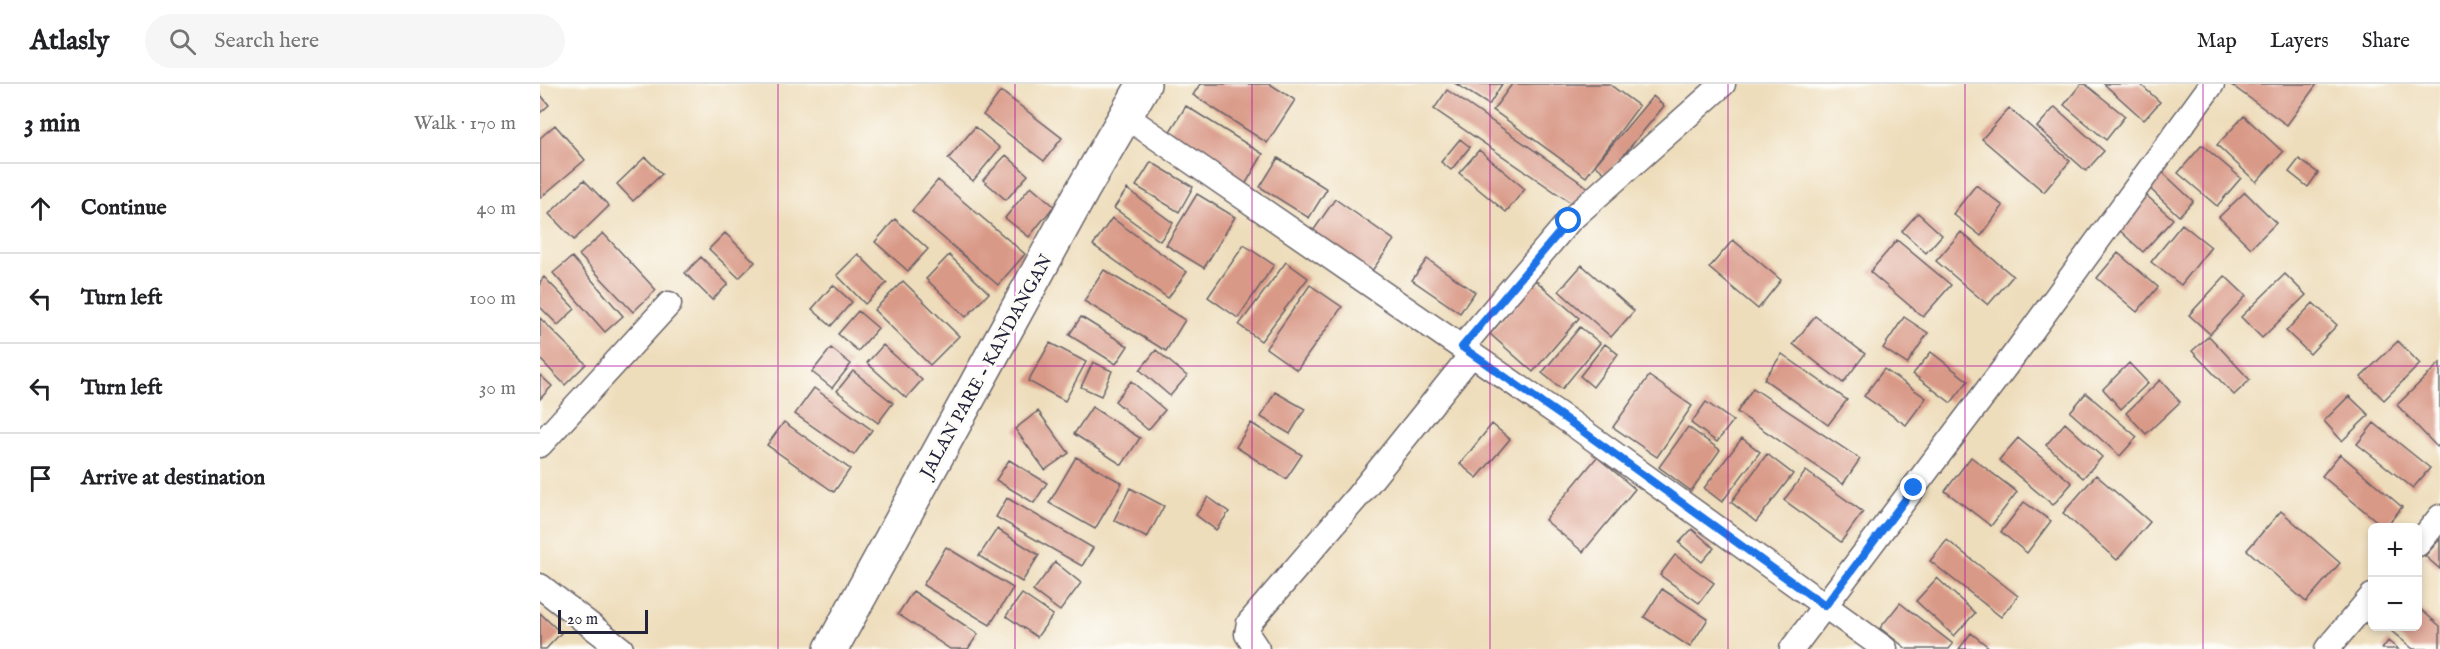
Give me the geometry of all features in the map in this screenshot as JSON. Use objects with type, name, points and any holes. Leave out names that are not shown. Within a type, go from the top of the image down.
[{"type":"main road","name":"JALAN PARE - KANDANGAN","points":[[831,649],[1144,84]]},
{"type":"street","points":[[1257,649],[1247,634],[1249,623],[1358,496],[1569,221],[1723,84]]},
{"type":"street","points":[[1792,649],[2017,351],[2212,84]]},
{"type":"street","points":[[1125,115],[1570,422],[1885,649]]},
{"type":"street","points":[[540,444],[669,304]]},
{"type":"street","points":[[2422,539],[2440,517]]},
{"type":"street","points":[[540,586],[621,649]]},
{"type":"street","points":[[2327,649],[2368,602]]},
{"type":"building","points":[[1200,84],[1270,84],[1295,100],[1267,143],[1193,95]]},
{"type":"building","points":[[1456,84],[1502,84],[1489,105]]},
{"type":"building","points":[[1512,84],[1609,84],[1639,106],[1586,177],[1493,110]]},
{"type":"building","points":[[2081,84],[2085,84],[2125,116],[2106,140],[2064,105]]},
{"type":"building","points":[[2104,84],[2140,84],[2160,102],[2144,120]]},
{"type":"building","points":[[2230,84],[2317,84],[2287,125]]},
{"type":"building","points":[[1447,90],[1590,189],[1577,207],[1434,109]]},
{"type":"building","points":[[1001,91],[1062,138],[1044,161],[983,115]]},
{"type":"building","points":[[540,94],[549,105],[540,113]]},
{"type":"building","points":[[1653,96],[1664,106],[1607,175],[1595,165]]},
{"type":"building","points":[[1186,106],[1263,154],[1245,185],[1167,136]]},
{"type":"building","points":[[2055,107],[2104,151],[2086,171],[2037,127]]},
{"type":"building","points":[[2009,108],[2070,161],[2044,192],[1982,139]]},
{"type":"building","points":[[2244,116],[2283,152],[2256,182],[2217,145]]},
{"type":"building","points":[[555,125],[585,160],[540,198],[540,138]]},
{"type":"building","points":[[975,127],[1000,148],[973,181],[948,159]]},
{"type":"building","points":[[1460,139],[1470,147],[1451,170],[1441,162]]},
{"type":"building","points":[[2202,145],[2241,178],[2217,206],[2178,173]]},
{"type":"building","points":[[1479,150],[1525,189],[1506,212],[1459,173]]},
{"type":"building","points":[[1006,155],[1028,175],[1006,200],[983,180]]},
{"type":"building","points":[[645,157],[662,174],[633,201],[617,184]]},
{"type":"building","points":[[1278,158],[1327,189],[1309,218],[1260,187]]},
{"type":"building","points":[[2299,159],[2318,173],[2308,187],[2289,172]]},
{"type":"building","points":[[1151,162],[1193,187],[1179,212],[1136,186]]},
{"type":"building","points":[[2157,167],[2193,201],[2179,216],[2143,182]]},
{"type":"building","points":[[584,180],[609,206],[574,240],[549,214]]},
{"type":"building","points":[[938,180],[1025,254],[998,285],[912,211]]},
{"type":"building","points":[[1976,185],[2003,206],[1981,236],[1953,214]]},
{"type":"building","points":[[1031,186],[1054,206],[1029,237],[1005,218]]},
{"type":"building","points":[[1127,189],[1173,223],[1160,241],[1114,208]]},
{"type":"building","points":[[2245,192],[2276,223],[2251,248],[2219,217]]},
{"type":"building","points":[[1197,194],[1235,217],[1204,268],[1166,245]]},
{"type":"building","points":[[2146,195],[2173,219],[2143,252],[2117,228]]},
{"type":"building","points":[[1335,199],[1394,240],[1369,275],[1311,234]]},
{"type":"building","points":[[1918,213],[1942,235],[1926,253],[1902,231]]},
{"type":"building","points":[[1112,218],[1187,272],[1168,298],[1093,245]]},
{"type":"building","points":[[895,219],[928,249],[908,271],[875,242]]},
{"type":"building","points":[[2182,224],[2211,247],[2181,285],[2151,262]]},
{"type":"building","points":[[1961,232],[2013,276],[1988,305],[1936,261]]},
{"type":"building","points":[[603,233],[656,290],[633,312],[579,255]]},
{"type":"building","points":[[725,233],[755,262],[739,278],[709,249]]},
{"type":"building","points":[[1733,240],[1781,280],[1758,309],[1709,268]]},
{"type":"building","points":[[1897,240],[1951,285],[1923,317],[1870,272]]},
{"type":"building","points":[[1244,245],[1274,265],[1238,318],[1208,297]]},
{"type":"building","points":[[2118,253],[2158,287],[2137,312],[2097,278]]},
{"type":"building","points":[[858,254],[887,283],[865,304],[837,275]]},
{"type":"building","points":[[949,255],[989,293],[966,317],[926,279]]},
{"type":"building","points":[[572,257],[623,316],[605,332],[553,273]]},
{"type":"building","points":[[701,257],[728,284],[712,300],[685,273]]},
{"type":"building","points":[[1427,259],[1475,292],[1460,313],[1412,280]]},
{"type":"building","points":[[1286,262],[1308,278],[1261,341],[1239,325]]},
{"type":"building","points":[[1582,265],[1634,311],[1611,337],[1559,291]]},
{"type":"building","points":[[1104,270],[1185,320],[1166,351],[1084,301]]},
{"type":"building","points":[[2285,274],[2306,295],[2262,338],[2241,317]]},
{"type":"building","points":[[2225,276],[2246,296],[2210,334],[2189,315]]},
{"type":"building","points":[[544,277],[575,309],[558,325],[540,307],[540,282]]},
{"type":"building","points":[[1535,280],[1579,318],[1533,372],[1490,334]]},
{"type":"building","points":[[903,281],[959,336],[930,365],[874,310]]},
{"type":"building","points":[[833,285],[852,302],[831,326],[812,309]]},
{"type":"building","points":[[1310,285],[1342,307],[1297,370],[1266,348]]},
{"type":"building","points":[[2313,303],[2337,325],[2310,354],[2286,331]]},
{"type":"building","points":[[858,311],[878,328],[858,351],[838,334]]},
{"type":"building","points":[[1815,316],[1865,354],[1843,383],[1793,344]]},
{"type":"building","points":[[1081,317],[1128,346],[1116,364],[1069,335]]},
{"type":"building","points":[[1904,317],[1928,333],[1907,364],[1883,348]]},
{"type":"building","points":[[540,318],[586,364],[565,385],[540,359]]},
{"type":"building","points":[[1580,327],[1600,343],[1562,389],[1542,373]]},
{"type":"building","points":[[2209,336],[2250,380],[2234,395],[2192,351]]},
{"type":"building","points":[[2398,341],[2420,364],[2384,400],[2361,377]]},
{"type":"building","points":[[1050,343],[1086,362],[1065,401],[1028,381]]},
{"type":"building","points":[[1605,344],[1618,354],[1593,387],[1580,376]]},
{"type":"building","points":[[883,345],[922,380],[906,398],[867,363]]},
{"type":"building","points":[[831,348],[851,364],[832,388],[812,372]]},
{"type":"building","points":[[1156,350],[1187,376],[1170,396],[1140,370]]},
{"type":"building","points":[[1931,352],[1968,381],[1951,403],[1913,374]]},
{"type":"building","points":[[1782,354],[1847,400],[1828,425],[1764,379]]},
{"type":"building","points":[[1093,362],[1112,371],[1101,396],[1081,387]]},
{"type":"building","points":[[2129,363],[2148,383],[2121,409],[2103,389]]},
{"type":"building","points":[[2440,363],[2440,444],[2437,447],[2397,405]]},
{"type":"building","points":[[1884,369],[1926,398],[1906,425],[1864,396]]},
{"type":"building","points":[[853,371],[893,403],[878,423],[837,391]]},
{"type":"building","points":[[540,375],[552,386],[540,399]]},
{"type":"building","points":[[1649,376],[1692,406],[1657,457],[1613,427]]},
{"type":"building","points":[[2160,380],[2180,402],[2146,434],[2126,413]]},
{"type":"building","points":[[1131,381],[1165,410],[1148,430],[1115,401]]},
{"type":"building","points":[[814,388],[872,430],[854,455],[795,414]]},
{"type":"building","points":[[1753,388],[1860,459],[1843,484],[1737,412]]},
{"type":"building","points":[[1275,392],[1305,409],[1290,434],[1261,417]]},
{"type":"building","points":[[2086,393],[2137,437],[2120,456],[2070,412]]},
{"type":"building","points":[[2349,396],[2369,415],[2342,441],[2324,421]]},
{"type":"building","points":[[1706,402],[1733,421],[1717,442],[1691,423]]},
{"type":"building","points":[[1092,407],[1140,438],[1122,465],[1074,434]]},
{"type":"building","points":[[1038,411],[1069,453],[1045,470],[1015,429]]},
{"type":"building","points":[[784,422],[850,469],[834,492],[767,445]]},
{"type":"building","points":[[1251,423],[1302,455],[1286,479],[1236,447]]},
{"type":"building","points":[[2065,423],[2102,457],[2083,478],[2046,445]]},
{"type":"building","points":[[2374,423],[2430,468],[2413,488],[2357,444]]},
{"type":"building","points":[[1492,424],[1510,439],[1477,478],[1460,464]]},
{"type":"building","points":[[1688,427],[1720,450],[1691,491],[1659,467]]},
{"type":"building","points":[[1742,438],[1760,452],[1722,502],[1704,488]]},
{"type":"building","points":[[2018,438],[2072,483],[2053,505],[1999,460]]},
{"type":"building","points":[[1767,454],[1793,474],[1756,522],[1731,502]]},
{"type":"building","points":[[2340,454],[2402,507],[2389,523],[2379,523],[2322,476]]},
{"type":"building","points":[[1076,457],[1122,483],[1095,529],[1049,503]]},
{"type":"building","points":[[1597,457],[1635,489],[1583,552],[1545,520]]},
{"type":"building","points":[[1971,457],[2017,492],[1991,526],[1945,491]]},
{"type":"building","points":[[1009,460],[1047,483],[1034,503],[996,480]]},
{"type":"building","points":[[1806,471],[1863,512],[1841,542],[1784,500]]},
{"type":"building","points":[[2096,475],[2150,522],[2117,560],[2063,513]]},
{"type":"building","points":[[1130,488],[1164,506],[1147,538],[1114,520]]},
{"type":"building","points":[[1208,497],[1229,512],[1216,530],[1196,515]]},
{"type":"building","points":[[1007,498],[1093,548],[1082,566],[996,517]]},
{"type":"building","points":[[2024,502],[2051,521],[2027,553],[2001,532]]},
{"type":"building","points":[[2281,511],[2340,563],[2306,602],[2247,550]]},
{"type":"building","points":[[997,529],[1039,555],[1022,582],[979,556]]},
{"type":"building","points":[[1692,529],[1714,548],[1702,562],[1679,543]]},
{"type":"building","points":[[2440,539],[2440,569],[2425,556]]},
{"type":"building","points":[[1947,540],[2018,596],[2001,617],[1930,561]]},
{"type":"building","points":[[946,547],[1013,588],[990,625],[923,585]]},
{"type":"building","points":[[1675,555],[1714,583],[1699,603],[1660,575]]},
{"type":"building","points":[[1055,562],[1081,583],[1060,611],[1033,591]]},
{"type":"building","points":[[1937,578],[1975,613],[1954,636],[1916,601]]},
{"type":"building","points":[[1662,589],[1708,619],[1690,647],[1644,617]]},
{"type":"building","points":[[913,591],[978,634],[968,649],[950,649],[898,614]]},
{"type":"building","points":[[1022,594],[1053,615],[1037,637],[1006,616]]},
{"type":"building","points":[[1900,603],[1953,644],[1949,649],[1907,649],[1880,628]]},
{"type":"building","points":[[2422,610],[2440,626],[2440,649],[2413,649],[2391,631],[2422,631]]},
{"type":"building","points":[[540,613],[561,633],[546,649],[540,649]]},
{"type":"building","points":[[1971,633],[1991,649],[1959,649]]},
{"type":"building","points":[[2388,641],[2398,649],[2382,649]]},
{"type":"route","points":[[1569,221],[1462,347],[1825,606],[1914,488]]}]
